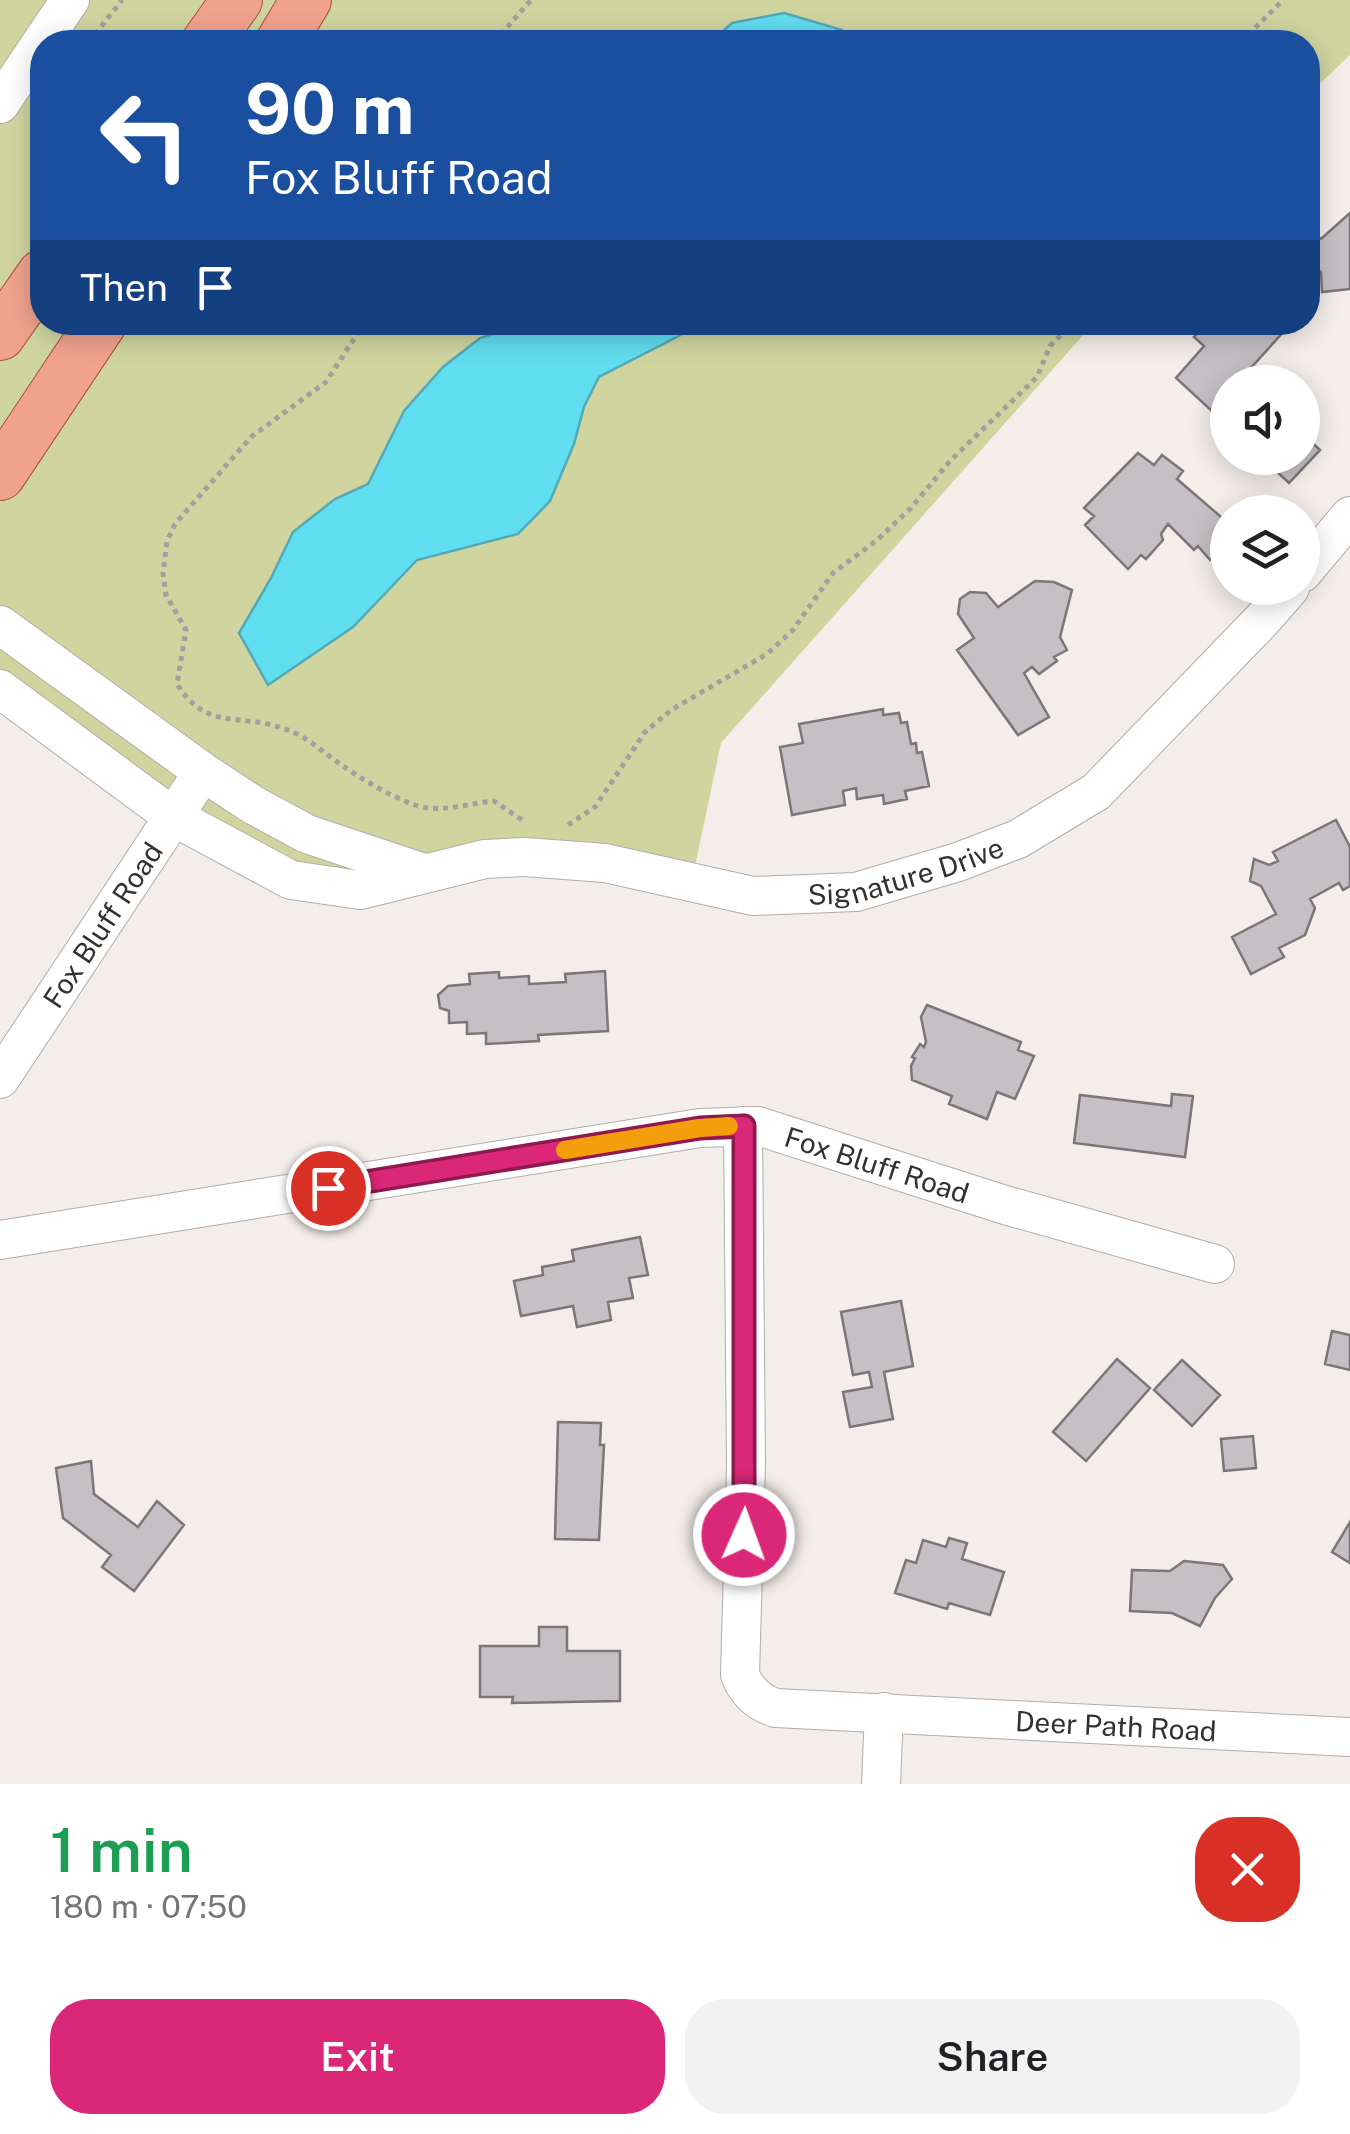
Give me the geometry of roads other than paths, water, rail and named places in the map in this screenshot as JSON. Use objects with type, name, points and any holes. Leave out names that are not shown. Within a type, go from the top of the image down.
[{"type":"main road","points":[[216,30],[237,0]]},
{"type":"main road","points":[[287,30],[306,0]]},
{"type":"main road","points":[[0,335],[30,292]]},
{"type":"main road","points":[[0,475],[93,335]]},
{"type":"street","points":[[50,30],[70,0]]},
{"type":"street","points":[[0,104],[30,59]]},
{"type":"street","points":[[1320,551],[1350,516]]},
{"type":"street","name":"Signature Drive","points":[[0,689],[172,816],[291,880],[360,890],[486,859],[525,856],[605,863],[753,896],[856,892],[958,862],[1018,839],[1096,792],[1276,605]]},
{"type":"street","points":[[0,625],[202,772],[307,834],[424,873]]},
{"type":"street","name":"Fox Bluff Road","points":[[0,1078],[202,772]]},
{"type":"street","name":"Deer Path Road","points":[[744,1126],[746,1465],[740,1674],[745,1686],[763,1704],[776,1708],[1350,1737]]},
{"type":"street","name":"Fox Bluff Road","points":[[0,1240],[700,1128],[758,1126],[1006,1205],[1214,1264]]},
{"type":"street","points":[[881,1784],[884,1712]]},
{"type":"water","points":[[784,13],[842,30],[724,30],[732,23]]},
{"type":"water","points":[[681,335],[599,377],[550,501],[518,534],[417,560],[353,627],[268,685],[239,633],[293,532],[335,499],[368,484],[404,411],[443,367],[480,338]]}]
